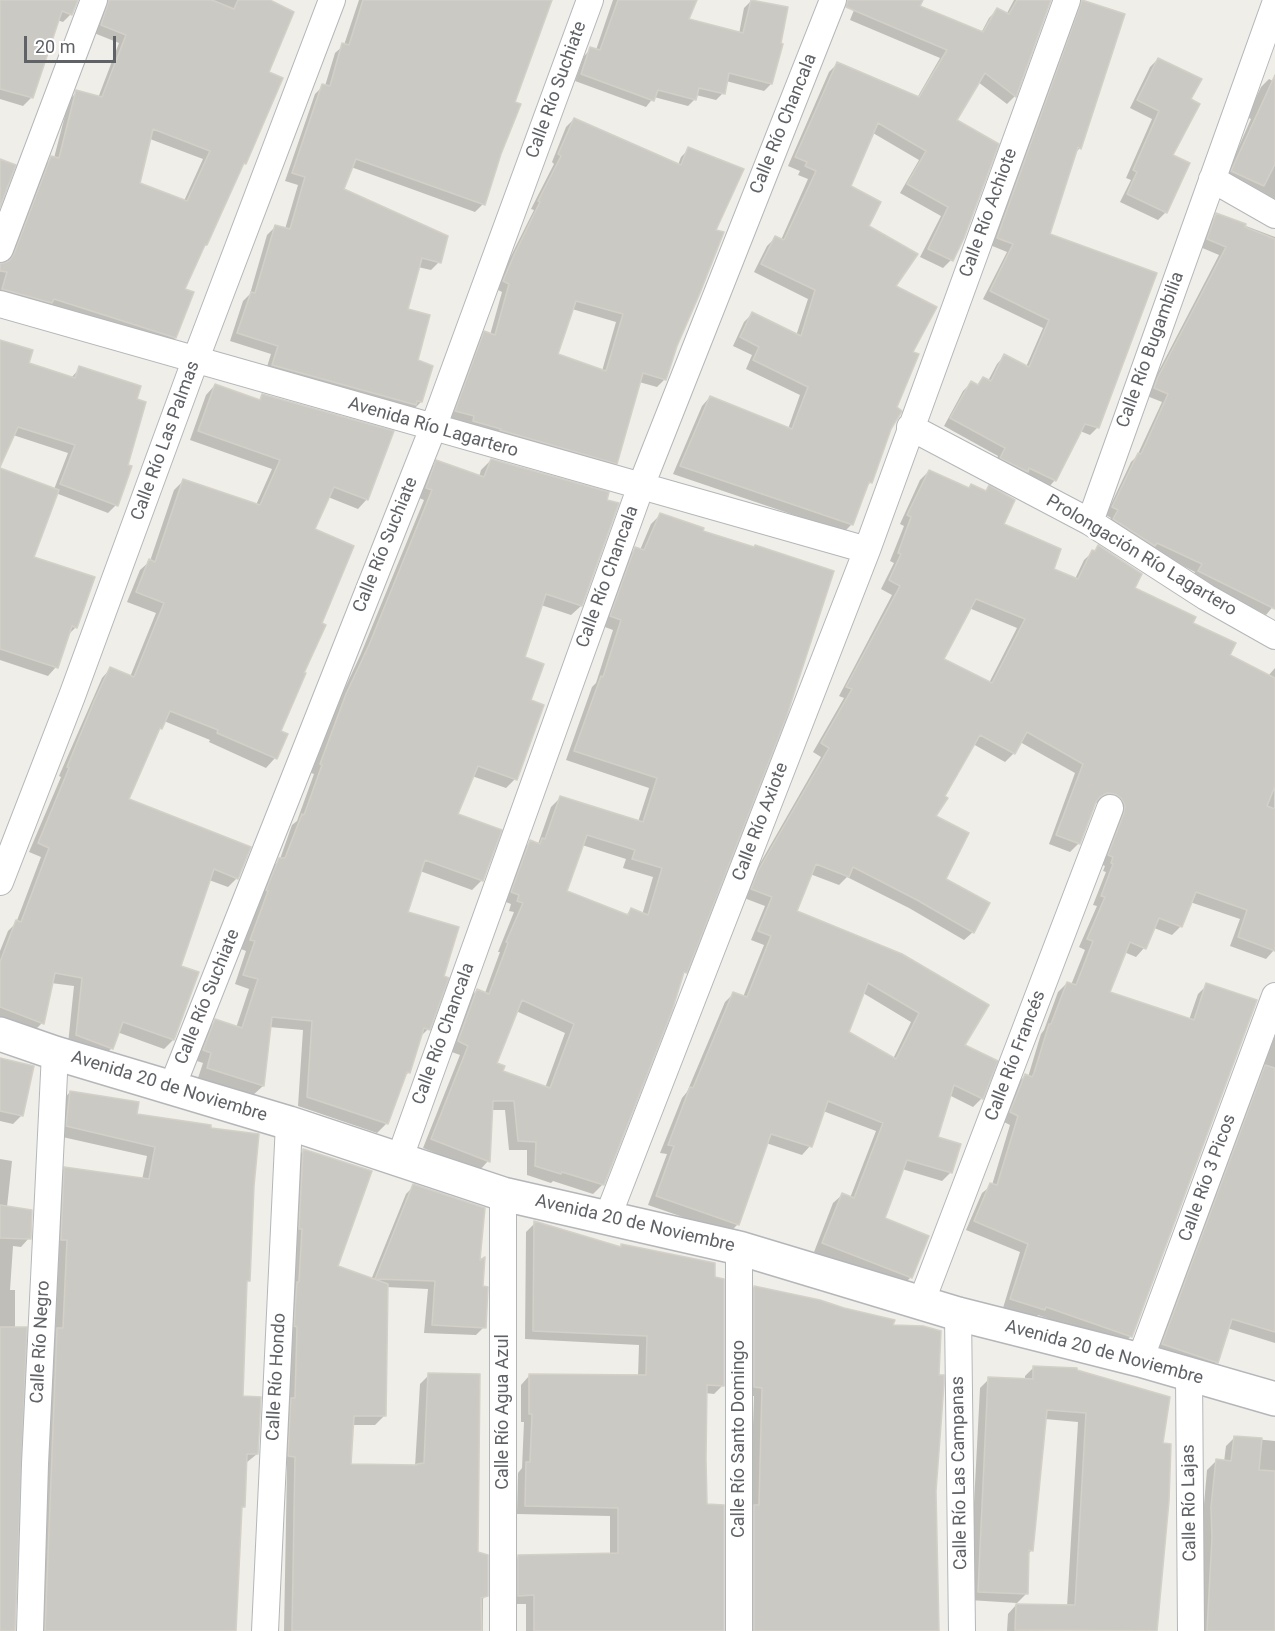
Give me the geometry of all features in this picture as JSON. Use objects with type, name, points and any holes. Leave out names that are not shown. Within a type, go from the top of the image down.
[{"type":"street","points":[[0,249],[94,0]]},
{"type":"street","name":"Calle Río Las Palmas","points":[[0,882],[72,696],[195,361],[332,0]]},
{"type":"street","name":"Calle Río Suchiate","points":[[172,1087],[433,428],[590,0]]},
{"type":"street","name":"Calle Río Chancala","points":[[399,1160],[641,486],[833,0]]},
{"type":"street","name":"Calle Río Achiote","points":[[910,427],[1067,0]]},
{"type":"street","name":"Calle Río Bugambilia","points":[[1090,522],[1275,4]]},
{"type":"street","points":[[1212,179],[1275,215]]},
{"type":"street","name":"Avenida Río Lagartero","points":[[0,304],[867,550]]},
{"type":"street","name":"Prolongación Río Lagartero","points":[[910,427],[1090,522],[1206,597],[1275,636]]},
{"type":"street","name":"Calle Río Axiote","points":[[608,1216],[867,550],[910,427]]},
{"type":"street","name":"Calle Río Francés","points":[[921,1303],[1110,808]]},
{"type":"street","name":"Calle Río 3 Picos","points":[[1140,1360],[1275,996]]},
{"type":"street","name":"Avenida 20 de Noviembre","points":[[0,1034],[289,1123],[503,1194],[608,1216],[739,1248],[957,1314],[1140,1360],[1275,1399]]},
{"type":"street","name":"Calle Río Negro","points":[[30,1631],[35,1464],[56,1053]]},
{"type":"street","name":"Calle Río Hondo","points":[[265,1631],[289,1123]]},
{"type":"street","name":"Calle Río Agua Azul","points":[[503,1194],[503,1631]]},
{"type":"street","name":"Calle Río Santo Domingo","points":[[739,1248],[739,1631]]},
{"type":"street","name":"Calle Río Las Campanas","points":[[957,1314],[962,1631]]},
{"type":"street","name":"Calle Río Lajas","points":[[1188,1375],[1191,1631]]},
{"type":"building","points":[[0,0],[78,0],[72,15],[62,11],[33,98],[0,89]]},
{"type":"building","points":[[109,0],[212,0],[234,9],[238,0],[270,0],[294,12],[269,72],[283,78],[246,164],[244,163],[185,289],[194,292],[176,338],[54,299],[52,303],[2,289],[7,272],[0,271],[0,264],[9,261],[14,254],[51,156],[59,158],[76,90],[102,97],[126,35],[101,25]],"holes":[[[153,129],[210,151],[187,201],[140,183]]]},
{"type":"building","points":[[363,0],[552,0],[515,102],[521,104],[501,154],[485,205],[356,159],[344,189],[448,236],[441,263],[422,258],[408,309],[430,315],[418,360],[433,366],[422,402],[417,401],[416,405],[272,365],[278,346],[237,333],[251,292],[255,293],[275,225],[290,229],[305,177],[292,173],[322,84],[330,86],[342,43],[349,45]]},
{"type":"building","points":[[618,0],[697,0],[689,19],[743,33],[751,0],[788,7],[781,43],[783,44],[772,84],[729,73],[725,94],[699,88],[696,100],[658,90],[654,101],[581,74],[590,47],[600,50]]},
{"type":"building","points":[[848,0],[923,0],[920,6],[983,32],[997,8],[1009,14],[1017,0],[1051,0],[1016,97],[985,73],[957,120],[999,144],[964,238],[953,261],[928,249],[948,207],[907,184],[926,151],[878,123],[851,186],[881,202],[869,226],[918,254],[896,286],[937,307],[913,352],[919,354],[897,407],[902,411],[891,429],[872,483],[869,482],[853,525],[680,466],[710,396],[792,429],[808,387],[753,360],[759,347],[740,337],[752,312],[801,336],[815,290],[761,264],[775,236],[784,240],[816,171],[805,166],[807,162],[795,157],[837,62],[919,97],[947,50],[846,7]]},
{"type":"building","points":[[1082,0],[1125,14],[1081,149],[1078,147],[1050,234],[1157,273],[1099,428],[1085,424],[1056,481],[1029,468],[1028,472],[1000,458],[1005,448],[950,418],[971,381],[978,385],[983,377],[991,381],[1004,354],[1029,367],[1049,320],[990,291],[1013,244],[997,238]]},
{"type":"building","points":[[1158,58],[1202,79],[1191,99],[1200,104],[1173,155],[1190,163],[1167,213],[1127,194],[1137,172],[1133,170],[1159,111],[1137,100]]},
{"type":"building","points":[[1275,75],[1275,164],[1264,186],[1231,171]]},
{"type":"building","points":[[574,118],[681,165],[688,147],[744,169],[716,230],[724,232],[677,346],[666,380],[643,373],[617,464],[500,430],[473,421],[474,416],[455,411],[484,331],[495,335],[509,284],[503,281],[540,202],[538,201],[561,156],[558,154]],"holes":[[[576,301],[623,314],[606,371],[558,354]]]},
{"type":"building","points":[[0,159],[16,165],[0,207]]},
{"type":"building","points":[[1216,213],[1246,224],[1245,227],[1275,239],[1275,609],[1198,571],[1202,564],[1157,543],[1155,546],[1113,519],[1118,510],[1112,507],[1138,453],[1141,454],[1168,394],[1154,388],[1158,377],[1226,247],[1207,239]]},
{"type":"building","points":[[0,340],[33,350],[29,363],[75,378],[79,366],[141,386],[137,399],[146,402],[128,465],[132,466],[118,506],[60,484],[75,445],[18,427],[0,467]]},
{"type":"building","points":[[215,384],[260,400],[262,394],[394,431],[368,500],[334,487],[315,529],[354,546],[322,623],[326,625],[281,731],[288,734],[277,759],[217,733],[218,730],[170,711],[162,729],[160,728],[129,799],[251,847],[238,879],[214,869],[181,966],[199,972],[174,1040],[123,1022],[113,1049],[76,1035],[82,978],[55,973],[44,1024],[0,1007],[0,962],[16,920],[21,922],[49,848],[38,843],[95,699],[110,667],[134,677],[164,603],[136,592],[149,559],[155,562],[183,479],[260,505],[280,460],[198,431]]},
{"type":"building","points":[[491,459],[609,492],[607,500],[619,503],[582,606],[546,594],[525,657],[544,664],[531,700],[544,705],[517,780],[478,766],[458,814],[502,830],[483,881],[425,860],[408,912],[459,927],[444,976],[449,978],[430,1030],[424,1028],[410,1073],[407,1072],[388,1124],[307,1097],[312,1021],[272,1017],[264,1086],[207,1068],[211,1053],[203,1050],[215,1019],[242,1028],[258,979],[243,975],[255,941],[250,940],[268,891],[266,890],[279,858],[285,858],[302,814],[304,815],[346,694],[369,645],[432,490],[426,488],[436,460],[484,477]]},
{"type":"building","points":[[0,468],[59,490],[34,557],[95,577],[77,628],[72,626],[58,668],[0,649]]},
{"type":"building","points":[[929,470],[969,488],[971,484],[986,491],[989,485],[1015,500],[1004,524],[1061,549],[1054,569],[1078,579],[1092,550],[1095,551],[1098,545],[1142,574],[1135,588],[1196,617],[1193,623],[1236,643],[1230,655],[1275,678],[1275,786],[1267,806],[1275,809],[1275,951],[1238,937],[1247,910],[1196,892],[1182,927],[1159,918],[1146,949],[1130,942],[1110,992],[1194,1020],[1206,983],[1257,1000],[1132,1337],[1046,1307],[1045,1310],[1010,1299],[1028,1244],[974,1221],[990,1183],[997,1185],[1018,1116],[1010,1112],[1025,1074],[1032,1077],[1049,1024],[1051,1024],[1067,982],[1076,985],[1093,941],[1087,939],[1105,897],[1101,896],[1113,864],[1111,863],[1113,857],[1108,855],[1125,805],[1115,794],[1107,793],[1096,802],[1080,844],[1056,835],[1083,764],[1027,732],[1015,754],[980,735],[945,796],[948,798],[936,816],[969,833],[946,879],[990,903],[974,933],[853,867],[849,877],[816,864],[797,911],[902,954],[989,1005],[965,1045],[998,1061],[983,1099],[954,1085],[938,1137],[961,1144],[952,1173],[907,1160],[885,1218],[929,1236],[912,1278],[822,1243],[842,1193],[854,1198],[883,1123],[828,1101],[812,1147],[771,1134],[739,1225],[656,1196],[674,1146],[668,1145],[690,1087],[693,1088],[733,992],[747,997],[771,936],[758,931],[772,897],[751,889],[758,871],[829,748],[821,743],[852,689],[846,687],[900,586],[889,580],[901,554],[898,553],[911,517],[907,515]],"holes":[[[976,599],[1025,619],[992,683],[944,659]],[[868,983],[919,1013],[896,1059],[849,1032]]]},
{"type":"building","points":[[660,513],[704,528],[703,531],[834,571],[786,718],[687,973],[684,972],[672,1011],[604,1185],[535,1166],[536,1142],[518,1141],[514,1101],[493,1101],[490,1162],[431,1139],[468,1046],[458,1041],[477,989],[489,994],[508,943],[506,942],[523,903],[517,901],[519,895],[511,892],[530,840],[540,844],[542,838],[545,839],[560,796],[643,822],[657,778],[574,751],[601,676],[603,677],[621,620],[610,616],[635,547],[644,550]],"holes":[[[587,835],[635,850],[632,859],[662,868],[648,915],[631,908],[628,915],[567,891]],[[522,1000],[574,1024],[550,1088],[503,1071],[505,1066],[497,1063]]]},
{"type":"building","points":[[0,1058],[34,1066],[23,1116],[0,1111]]},
{"type":"building","points":[[1265,1065],[1275,1068],[1275,1332],[1232,1319],[1218,1363],[1162,1344]]},
{"type":"building","points":[[70,1091],[139,1102],[137,1114],[211,1125],[211,1128],[259,1134],[254,1186],[250,1281],[247,1281],[243,1396],[261,1397],[258,1454],[247,1454],[236,1631],[45,1631],[57,1328],[63,1328],[67,1240],[61,1240],[64,1167],[149,1179],[155,1147],[66,1126]]},
{"type":"building","points":[[303,1149],[372,1171],[338,1266],[388,1284],[386,1416],[354,1416],[351,1464],[417,1465],[424,1463],[428,1373],[480,1374],[478,1552],[488,1555],[488,1596],[481,1598],[482,1631],[292,1631],[295,1457],[288,1456],[291,1398],[295,1398],[297,1327],[294,1326],[302,1229],[299,1229]]},
{"type":"building","points":[[413,1184],[485,1208],[480,1260],[485,1257],[483,1286],[488,1287],[486,1328],[432,1325],[435,1281],[375,1279]]},
{"type":"building","points":[[0,1205],[32,1210],[31,1239],[0,1238]]},
{"type":"building","points":[[534,1221],[621,1247],[621,1244],[715,1263],[715,1277],[724,1279],[724,1386],[707,1385],[706,1459],[707,1504],[724,1505],[724,1631],[534,1631],[534,1595],[518,1596],[518,1555],[618,1553],[618,1508],[525,1506],[526,1462],[530,1462],[532,1414],[529,1414],[529,1374],[646,1375],[647,1336],[533,1331]]},
{"type":"building","points":[[754,1286],[820,1300],[895,1320],[893,1325],[923,1326],[941,1331],[939,1375],[944,1375],[944,1384],[936,1491],[939,1631],[754,1631],[754,1505],[759,1505],[762,1388],[754,1387]]},
{"type":"building","points":[[0,1327],[27,1327],[15,1631],[0,1631]]},
{"type":"building","points":[[1033,1366],[1077,1368],[1077,1370],[1170,1397],[1163,1443],[1171,1444],[1169,1501],[1157,1631],[1015,1630],[1016,1604],[1075,1605],[1086,1413],[1047,1410],[1033,1551],[1029,1550],[1028,1594],[978,1592],[988,1377],[1033,1379]]},
{"type":"building","points":[[1234,1436],[1262,1438],[1259,1470],[1275,1471],[1275,1631],[1207,1631],[1212,1538],[1211,1507],[1216,1459],[1231,1461]]}]
